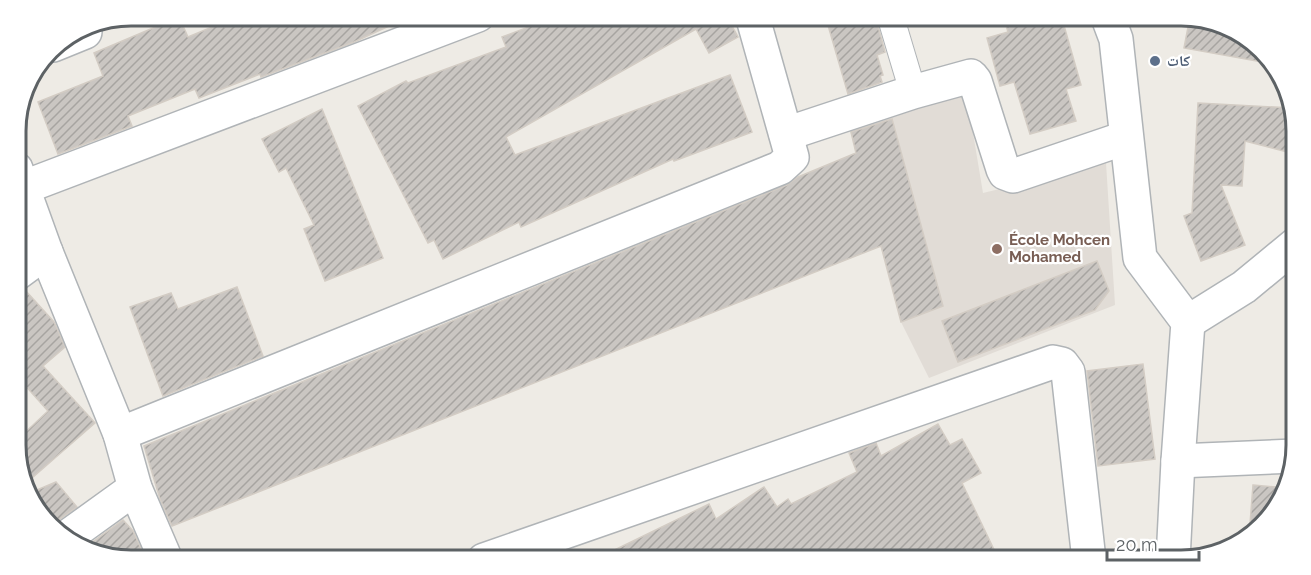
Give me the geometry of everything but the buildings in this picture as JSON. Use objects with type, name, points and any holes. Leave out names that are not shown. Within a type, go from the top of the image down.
[{"type":"street","points":[[26,176],[447,26]]},
{"type":"street","points":[[120,434],[780,168],[792,157],[755,26]]},
{"type":"street","points":[[893,26],[913,92]]},
{"type":"street","points":[[1111,26],[1116,39],[1125,138],[1140,258],[1188,322],[1174,549]]},
{"type":"street","points":[[786,134],[967,76],[974,77],[1005,173],[1013,176],[1125,138]]},
{"type":"street","points":[[26,197],[120,434],[135,489],[162,550]]},
{"type":"street","points":[[26,267],[46,252]]},
{"type":"street","points":[[1188,322],[1244,286],[1286,252]]},
{"type":"street","points":[[514,550],[1053,362],[1062,364],[1068,372],[1088,549]]},
{"type":"street","points":[[1178,461],[1284,456]]},
{"type":"street","points":[[74,532],[135,489]]},
{"type":"shaded area","name":"École Mohcen Mohamed","points":[[965,85],[983,193],[1106,163],[1115,305],[929,378],[901,322],[848,123]]},
{"type":"place","name":"كات","points":[[1155,61]]},
{"type":"place","name":"École Mohcen Mohamed","points":[[997,249]]}]
